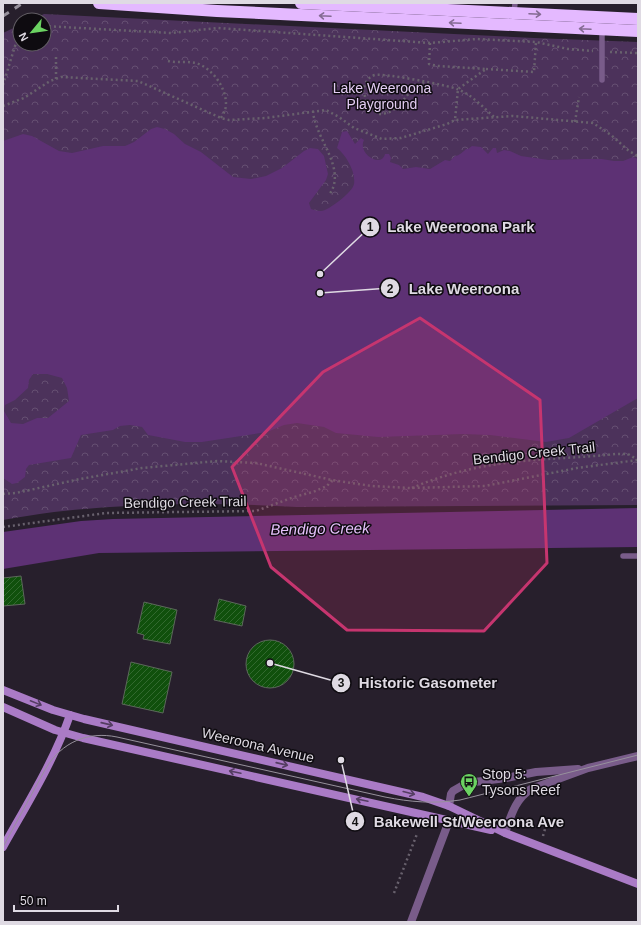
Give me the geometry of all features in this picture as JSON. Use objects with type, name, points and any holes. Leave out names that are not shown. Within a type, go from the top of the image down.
[{"type":"highway","points":[[100,3],[217,11],[638,31]]},
{"type":"highway","points":[[301,3],[514,8],[638,19]]},
{"type":"highway","points":[[513,26],[514,8]]},
{"type":"main road","name":"Weeroona Avenue","points":[[3,690],[70,715],[406,792],[449,806],[505,833],[638,884]]},
{"type":"main road","name":"Weeroona Avenue","points":[[3,708],[64,733],[505,833]]},
{"type":"main road","points":[[3,847],[50,762],[64,733],[70,715]]},
{"type":"main road","points":[[449,806],[449,821]]},
{"type":"street","points":[[505,833],[515,804],[523,794],[537,786],[588,768],[638,756]]},
{"type":"street","points":[[449,806],[453,791],[459,786],[467,783],[506,778],[536,772],[588,768]]},
{"type":"street","points":[[411,922],[449,821]]},
{"type":"lane","points":[[602,30],[602,80]]},
{"type":"lane","points":[[623,556],[638,556]]},
{"type":"path","points":[[52,26],[171,32],[218,28],[430,43],[477,38],[536,42],[568,49],[638,53]]},
{"type":"path","points":[[430,43],[429,64],[438,66],[534,72],[536,42]]},
{"type":"path","points":[[3,85],[13,52]]},
{"type":"path","points":[[56,56],[56,79]]},
{"type":"path","points":[[168,61],[196,63],[203,66],[214,76],[225,97],[225,111],[221,118]]},
{"type":"path","points":[[455,120],[458,89],[486,69]]},
{"type":"path","points":[[424,82],[412,90],[400,104],[387,114],[378,114],[368,105],[363,91],[367,80],[375,75],[387,74],[458,89],[472,98],[494,117]]},
{"type":"path","points":[[3,106],[24,98],[50,81],[61,77],[138,81],[221,118],[239,120],[326,110],[354,128],[382,139],[401,138],[447,124],[455,120],[514,116],[587,122],[598,125],[612,135],[629,151],[638,156]]},
{"type":"path","points":[[575,122],[579,97]]},
{"type":"path","points":[[314,111],[317,129],[335,172],[335,184],[329,195]]},
{"type":"path","name":"Bendigo Creek Trail","points":[[410,488],[439,477],[468,469],[506,463],[616,454],[628,454],[638,460]]},
{"type":"path","name":"Bendigo Creek Trail","points":[[3,527],[106,514],[256,511],[294,497],[313,492],[327,486],[332,480],[372,486],[410,488],[485,486],[577,468],[638,460]]},
{"type":"path","points":[[3,494],[16,493],[80,479],[142,468],[217,461],[256,463],[332,480]]},
{"type":"path","points":[[394,893],[417,834]]},
{"type":"highlighted area","points":[[420,318],[540,400],[547,563],[484,631],[347,630],[271,567],[232,467],[323,372]]},
{"type":"green space","name":"Lake Weeroona Playground","points":[[52,14],[638,42],[638,505],[297,507],[237,504],[176,504],[84,509],[3,520],[3,33],[12,29],[12,52],[52,52]]},
{"type":"water","points":[[157,127],[174,134],[185,144],[201,152],[233,177],[251,179],[266,176],[282,168],[304,151],[310,148],[318,149],[324,156],[328,174],[326,180],[309,203],[311,209],[320,211],[329,208],[340,200],[353,187],[354,179],[350,164],[337,148],[342,132],[347,131],[355,144],[361,138],[364,140],[364,150],[370,158],[379,160],[383,158],[385,154],[389,154],[391,158],[390,162],[399,165],[403,169],[416,167],[430,169],[445,160],[450,161],[455,156],[472,146],[481,147],[488,154],[493,148],[496,148],[497,153],[504,150],[521,156],[549,160],[602,159],[623,161],[633,157],[638,159],[638,398],[569,438],[546,442],[490,435],[463,434],[378,437],[336,433],[324,427],[297,423],[284,425],[267,432],[202,442],[185,442],[148,435],[142,427],[130,425],[120,426],[113,430],[81,435],[71,458],[29,465],[26,469],[25,477],[17,483],[12,484],[3,478],[3,141],[23,134],[32,136],[59,151],[72,153],[103,146],[125,146],[134,142],[151,129]],"holes":[[[33,374],[47,374],[62,378],[67,388],[69,401],[48,418],[37,418],[23,424],[11,423],[4,411],[5,405],[15,400],[28,388],[29,380]]]},
{"type":"water","name":"Bendigo Creek","points":[[638,508],[638,547],[99,553],[3,569],[3,532],[81,521],[113,519]]},
{"type":"building","points":[[21,576],[25,604],[3,606],[3,578]]},
{"type":"building","points":[[219,599],[246,606],[242,626],[214,620]]},
{"type":"building","points":[[144,602],[177,610],[170,644],[143,639],[144,635],[137,633]]},
{"type":"building","points":[[265,640],[275,640],[287,647],[294,659],[294,669],[287,681],[275,688],[265,688],[257,684],[250,677],[246,669],[246,659],[250,651],[257,644]]},
{"type":"building","points":[[131,662],[172,672],[163,713],[122,704]]},
{"type":"tram line","points":[[3,847],[52,759],[68,745],[86,737],[117,737],[385,797],[422,802],[460,800],[638,755]]},
{"type":"railway","points":[[3,16],[23,3]]},
{"type":"place","name":"Lake Weeroona Park","points":[[320,274]]},
{"type":"place","name":"Lake Weeroona","points":[[320,293]]},
{"type":"place","name":"Historic Gasometer","points":[[270,663]]},
{"type":"place","name":"Bakewell St/Weeroona Ave","points":[[341,760]]},
{"type":"place","name":"Stop 5: Tysons Reef","points":[[469,797]]}]
